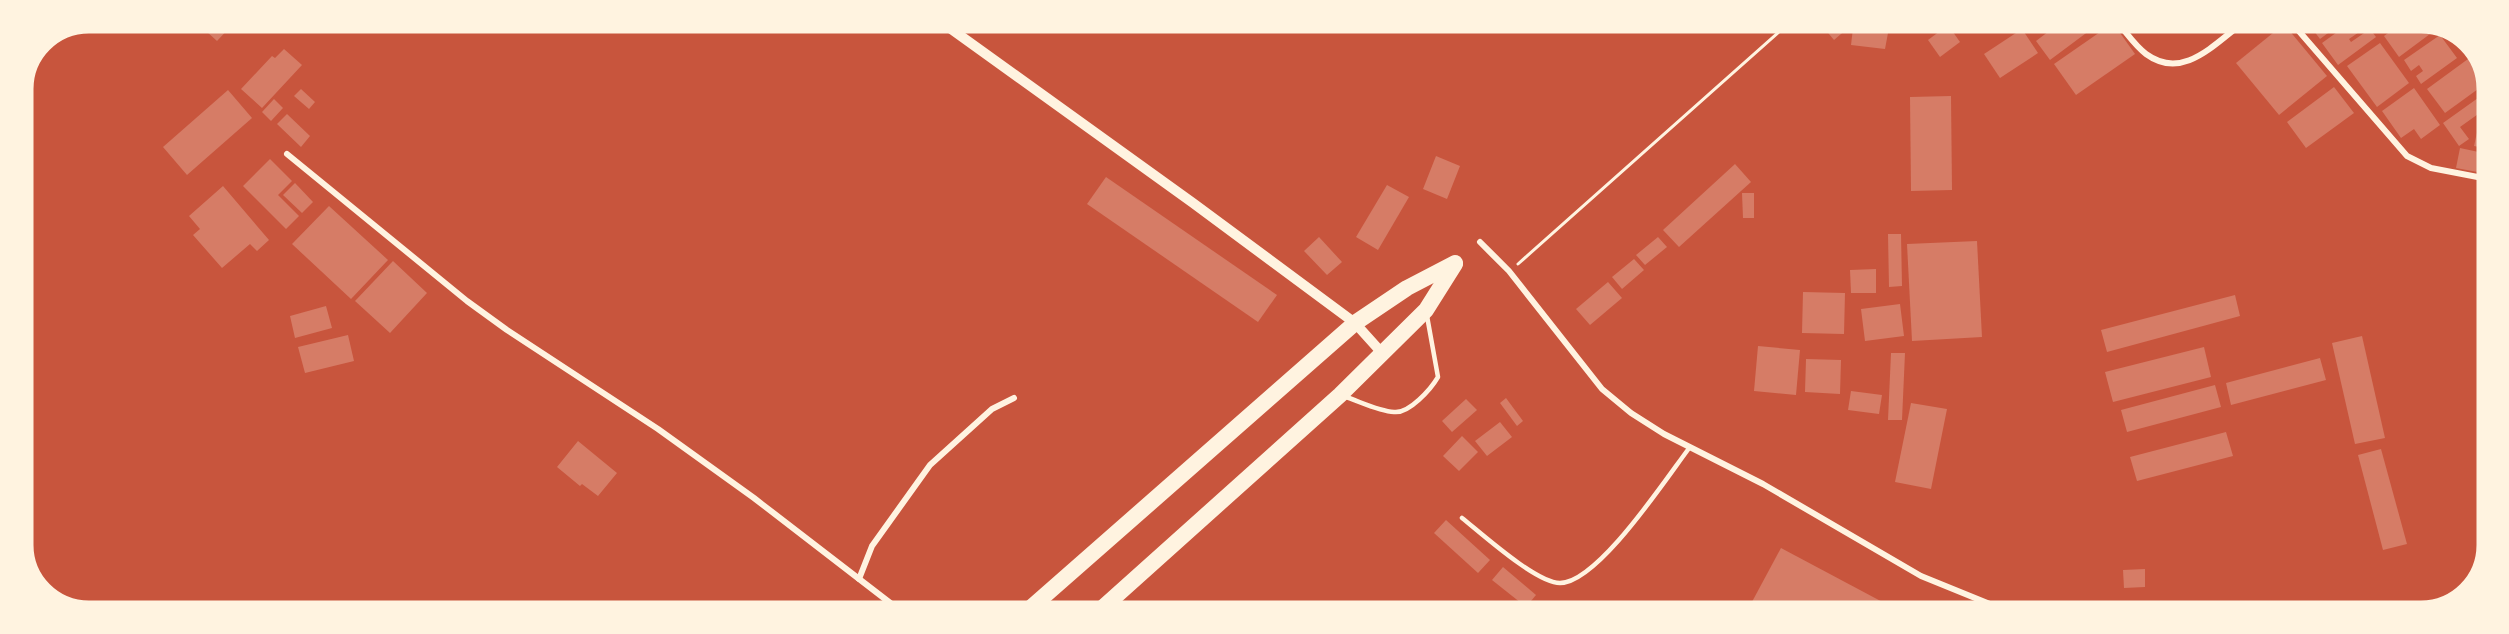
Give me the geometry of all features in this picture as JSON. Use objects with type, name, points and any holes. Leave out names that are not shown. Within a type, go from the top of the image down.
[{"type":"highway","points":[[1037,602],[1355,323],[1407,288],[1455,263],[1426,310],[1383,353],[1340,395],[1109,602]]},
{"type":"street","points":[[955,32],[1355,323],[1383,353]]},
{"type":"street","points":[[2126,32],[2145,53],[2168,65],[2180,65],[2193,59],[2230,32]]},
{"type":"street","points":[[2300,32],[2407,156],[2431,168],[2477,176]]},
{"type":"street","points":[[287,154],[467,301],[507,330],[658,429],[754,498],[889,602]]},
{"type":"street","points":[[1480,242],[1509,271],[1602,389],[1631,413],[1664,434],[1763,484],[1921,576],[1985,602]]},
{"type":"street","points":[[860,579],[872,546],[930,465],[992,409],[1014,398]]},
{"type":"lane","points":[[1340,395],[1396,413],[1405,410],[1431,388],[1438,377],[1426,310]]},
{"type":"lane","points":[[1462,518],[1516,560],[1547,579],[1559,583],[1571,580],[1596,564],[1627,531],[1690,447]]},
{"type":"path","points":[[1509,271],[1779,32]]},
{"type":"building","points":[[207,32],[225,32],[217,41]]},
{"type":"building","points":[[1827,32],[1843,32],[1834,40]]},
{"type":"building","points":[[1853,32],[1888,33],[1885,49],[1851,45]]},
{"type":"building","points":[[1939,32],[1953,32],[1960,42],[1940,57],[1928,40]]},
{"type":"building","points":[[2017,32],[2024,32],[2038,53],[2000,78],[1984,54]]},
{"type":"building","points":[[2048,32],[2088,32],[2050,60],[2036,41]]},
{"type":"building","points":[[2100,32],[2119,32],[2135,54],[2076,95],[2054,64]]},
{"type":"building","points":[[2274,32],[2291,32],[2327,76],[2279,115],[2236,63]]},
{"type":"building","points":[[2315,32],[2329,32],[2320,39]]},
{"type":"building","points":[[2337,32],[2359,32],[2349,39],[2351,42],[2366,32],[2372,32],[2376,37],[2338,65],[2322,43]]},
{"type":"building","points":[[2389,32],[2431,33],[2399,57],[2384,36]]},
{"type":"building","points":[[2440,35],[2457,58],[2421,84],[2416,76],[2423,71],[2419,65],[2411,71],[2404,60]]},
{"type":"building","points":[[2380,43],[2409,83],[2377,107],[2347,66]]},
{"type":"building","points":[[284,49],[302,65],[262,108],[241,89],[272,56],[275,58]]},
{"type":"building","points":[[2468,59],[2476,74],[2477,90],[2445,113],[2427,89]]},
{"type":"building","points":[[2334,87],[2354,113],[2306,148],[2287,122]]},
{"type":"building","points":[[2414,88],[2440,125],[2421,139],[2414,129],[2401,138],[2382,111]]},
{"type":"building","points":[[301,89],[315,102],[309,109],[294,96]]},
{"type":"building","points":[[228,90],[252,118],[187,175],[163,147]]},
{"type":"building","points":[[1951,96],[1952,190],[1911,191],[1910,97]]},
{"type":"building","points":[[274,99],[283,108],[271,121],[262,112]]},
{"type":"building","points":[[2477,99],[2477,115],[2460,127],[2469,139],[2459,146],[2443,123]]},
{"type":"building","points":[[287,114],[310,136],[301,147],[277,124]]},
{"type":"building","points":[[2477,132],[2477,147],[2474,146]]},
{"type":"building","points":[[2460,148],[2477,152],[2477,172],[2456,168]]},
{"type":"building","points":[[1436,156],[1460,166],[1447,199],[1423,189]]},
{"type":"building","points":[[270,159],[292,181],[278,195],[299,216],[286,229],[243,186]]},
{"type":"building","points":[[1735,164],[1751,182],[1679,247],[1663,230]]},
{"type":"building","points":[[1106,177],[1277,295],[1258,322],[1087,204]]},
{"type":"building","points":[[295,183],[313,202],[302,213],[283,195]]},
{"type":"building","points":[[1387,185],[1409,197],[1378,250],[1356,237]]},
{"type":"building","points":[[223,186],[269,240],[257,251],[250,244],[222,268],[193,235],[200,229],[189,216]]},
{"type":"building","points":[[1742,193],[1754,193],[1754,218],[1743,218]]},
{"type":"building","points":[[329,206],[388,260],[351,299],[292,244]]},
{"type":"building","points":[[1888,234],[1901,234],[1902,286],[1889,287]]},
{"type":"building","points":[[1319,237],[1342,262],[1327,275],[1304,251]]},
{"type":"building","points":[[1658,237],[1667,247],[1645,265],[1636,255]]},
{"type":"building","points":[[1977,241],[1982,337],[1912,341],[1907,244]]},
{"type":"building","points":[[1634,259],[1644,270],[1622,289],[1612,277]]},
{"type":"building","points":[[393,261],[427,293],[390,333],[355,301]]},
{"type":"building","points":[[1876,269],[1876,293],[1851,293],[1850,270]]},
{"type":"building","points":[[1608,282],[1622,298],[1590,325],[1576,309]]},
{"type":"building","points":[[1803,292],[1845,293],[1844,334],[1802,333]]},
{"type":"building","points":[[2235,295],[2240,316],[2107,352],[2101,330]]},
{"type":"building","points":[[1900,304],[1904,336],[1865,341],[1861,309]]},
{"type":"building","points":[[326,306],[332,328],[295,338],[290,316]]},
{"type":"building","points":[[348,335],[354,361],[305,373],[298,347]]},
{"type":"building","points":[[2362,336],[2385,438],[2355,444],[2332,343]]},
{"type":"building","points":[[1758,346],[1800,350],[1796,395],[1754,391]]},
{"type":"building","points":[[2204,347],[2211,377],[2113,402],[2105,372]]},
{"type":"building","points":[[1891,353],[1905,353],[1902,420],[1888,420]]},
{"type":"building","points":[[2320,358],[2326,380],[2231,405],[2226,383]]},
{"type":"building","points":[[1806,359],[1841,360],[1840,394],[1805,392]]},
{"type":"building","points":[[2215,385],[2221,407],[2127,432],[2121,410]]},
{"type":"building","points":[[1851,391],[1882,395],[1879,414],[1848,410]]},
{"type":"building","points":[[1506,398],[1523,421],[1517,426],[1500,403]]},
{"type":"building","points":[[1466,399],[1477,410],[1452,432],[1442,421]]},
{"type":"building","points":[[1911,403],[1947,409],[1931,489],[1895,482]]},
{"type":"building","points":[[1500,422],[1512,437],[1487,456],[1475,441]]},
{"type":"building","points":[[2226,432],[2233,456],[2137,481],[2130,457]]},
{"type":"building","points":[[1462,436],[1478,452],[1459,471],[1443,456]]},
{"type":"building","points":[[578,441],[617,473],[598,496],[582,484],[580,486],[557,467]]},
{"type":"building","points":[[2381,449],[2407,544],[2383,550],[2358,455]]},
{"type":"building","points":[[1446,520],[1490,560],[1478,573],[1434,533]]},
{"type":"building","points":[[1781,548],[1882,602],[1752,602]]},
{"type":"building","points":[[1503,567],[1536,595],[1530,602],[1520,602],[1492,580]]},
{"type":"building","points":[[2145,569],[2145,587],[2124,588],[2123,570]]}]
